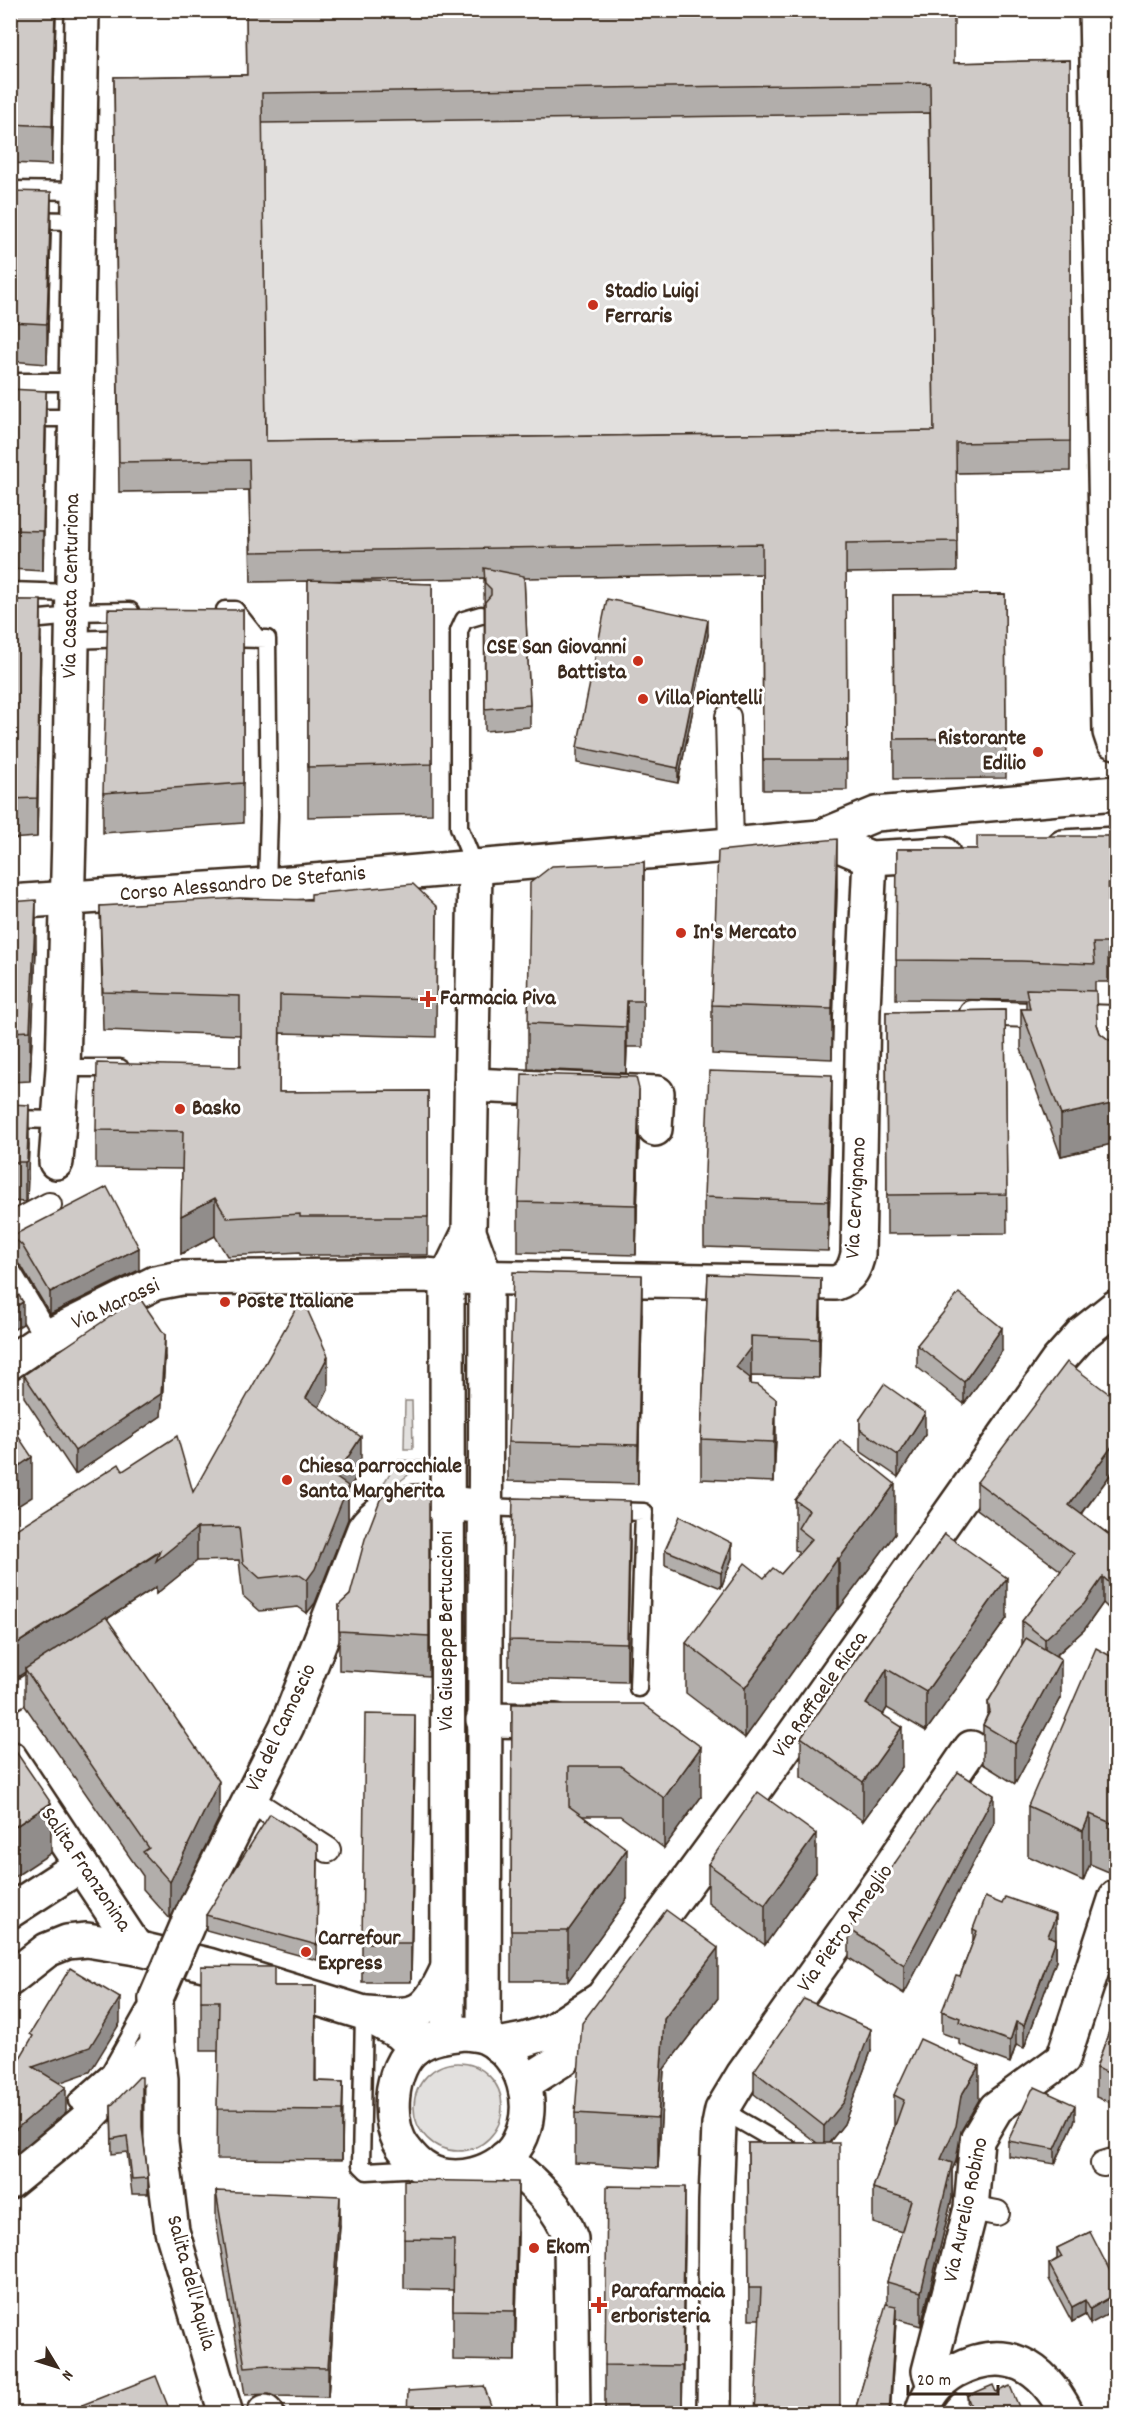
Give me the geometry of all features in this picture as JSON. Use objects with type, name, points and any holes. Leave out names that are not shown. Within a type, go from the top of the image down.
[{"type":"street","name":"Via Casata Centuriona","points":[[56,1162],[63,1068],[67,899],[82,10]]},
{"type":"street","points":[[1096,10],[1110,732],[1113,741],[1116,742]]},
{"type":"street","points":[[728,717],[731,844]]},
{"type":"street","name":"Corso Alessandro De Stefanis","points":[[10,902],[267,885],[820,837],[876,814],[1116,792]]},
{"type":"street","name":"Corso Alessandro De Stefanis","points":[[820,837],[870,858],[976,852]]},
{"type":"street","points":[[1034,849],[1116,844]]},
{"type":"street","name":"Via Cervignano","points":[[447,1278],[836,1283],[849,1276],[858,1254],[863,1010],[870,858]]},
{"type":"street","name":"Via Giuseppe Bertuccioni","points":[[476,867],[469,1232],[486,1278],[483,1720],[491,2041]]},
{"type":"street","points":[[971,1013],[1116,1018]]},
{"type":"street","points":[[1116,1029],[1114,1038],[1116,1063]]},
{"type":"street","points":[[471,1085],[657,1093],[655,1130]]},
{"type":"street","points":[[10,1226],[48,1205]]},
{"type":"street","name":"Via Giuseppe Bertuccioni","points":[[448,2035],[439,1503],[447,1278],[469,1232]]},
{"type":"street","points":[[10,1275],[47,1337]]},
{"type":"street","name":"Via Marassi","points":[[10,1362],[47,1337],[155,1283],[181,1278],[426,1275],[447,1278]]},
{"type":"street","name":"Via Raffaele Ricca","points":[[491,2041],[524,2040],[550,2032],[602,1998],[760,1781],[1057,1362],[1082,1334],[1116,1307]]},
{"type":"street","name":"Via del Camoscio","points":[[161,2079],[157,2046],[156,1998],[193,1912],[287,1726],[364,1529],[371,1518],[388,1507],[439,1503],[485,1507]]},
{"type":"street","points":[[10,1699],[69,1661]]},
{"type":"street","name":"Via Giuseppe Bertuccioni","points":[[483,1720],[566,1721]]},
{"type":"street","name":"Via Pietro Ameglio","points":[[714,2414],[716,2201],[719,2125],[722,2110],[743,2074],[884,1876],[971,1748]]},
{"type":"street","name":"Salita Franzonina","points":[[12,1762],[136,1948]]},
{"type":"street","points":[[249,1799],[328,1850]]},
{"type":"street","points":[[10,1911],[81,1865]]},
{"type":"street","name":"Via Aurelio Robino","points":[[928,2400],[929,2371],[984,2210],[977,2140],[996,2108],[1063,2059],[1116,1897]]},
{"type":"street","points":[[10,1978],[47,1950],[67,1942],[87,1940],[136,1948],[208,1965],[364,2013],[398,2032],[415,2048]]},
{"type":"street","points":[[364,2013],[399,2016],[414,2013],[427,2006],[436,1995],[447,1970]]},
{"type":"street","points":[[525,2083],[563,2059],[586,2029],[602,1998]]},
{"type":"street","points":[[464,2032],[491,2041],[515,2062],[525,2083],[527,2105],[518,2144],[491,2169],[475,2175],[440,2174],[423,2168],[404,2149],[393,2129],[394,2087],[404,2064],[415,2048],[434,2038],[464,2032]]},
{"type":"street","points":[[10,2182],[86,2120],[157,2046]]},
{"type":"street","name":"Salita dell'Aquila","points":[[161,2079],[161,2142],[172,2231],[226,2413]]},
{"type":"street","points":[[504,2158],[551,2201],[566,2223],[571,2239],[573,2414]]},
{"type":"street","name":"Via Aurelio Robino","points":[[928,2400],[966,2365],[984,2359],[1002,2358],[1020,2362],[1037,2372],[1054,2391],[1067,2414]]},
{"type":"street","points":[[226,2413],[266,2413]]},
{"type":"lane","points":[[10,190],[79,206]]},
{"type":"lane","points":[[10,220],[79,206]]},
{"type":"lane","points":[[10,382],[76,382]]},
{"type":"lane","points":[[10,418],[75,418]]},
{"type":"lane","points":[[10,591],[71,615],[143,638]]},
{"type":"lane","points":[[213,610],[236,610],[257,638]]},
{"type":"lane","points":[[10,622],[71,615],[148,611]]},
{"type":"lane","points":[[476,867],[459,827],[459,632],[464,620],[481,615]]},
{"type":"lane","points":[[200,638],[267,639],[269,816],[267,885]]},
{"type":"lane","points":[[63,1068],[131,1068]]},
{"type":"lane","points":[[10,1119],[58,1120]]},
{"type":"lane","points":[[435,1460],[439,1503]]},
{"type":"lane","points":[[485,1507],[553,1509]]},
{"type":"lane","points":[[587,1510],[644,1512],[638,1688]]},
{"type":"lane","points":[[77,2101],[110,2072],[145,2010],[156,1998]]},
{"type":"lane","points":[[364,2013],[361,2165],[367,2171],[423,2168]]},
{"type":"lane","points":[[722,2110],[791,2150]]},
{"type":"shaded area","name":"Stadio Luigi Ferraris","points":[[246,20],[955,93],[1070,90],[1070,471],[956,473],[957,571],[251,582],[249,490],[119,492],[247,105]]},
{"type":"shaded area","points":[[405,1401],[412,1401],[413,1449],[404,1449]]},
{"type":"shaded area","points":[[398,1460],[427,1461],[372,1502]]},
{"type":"shaded area","points":[[458,2063],[483,2070],[495,2082],[502,2107],[495,2132],[483,2144],[458,2151],[433,2144],[421,2132],[414,2107],[421,2082],[433,2070]]},
{"type":"building","points":[[10,10],[55,10],[52,126],[10,124]]},
{"type":"building","points":[[246,10],[954,10],[954,63],[1070,60],[1070,441],[956,443],[957,541],[846,543],[847,760],[763,760],[762,544],[251,552],[249,460],[119,462],[114,77],[247,75]],"holes":[[[930,83],[934,431],[266,441],[262,93]]]},
{"type":"building","points":[[10,191],[51,192],[47,324],[10,322]]},
{"type":"building","points":[[10,389],[46,391],[43,531],[10,530]]},
{"type":"building","points":[[484,568],[524,576],[530,705],[485,709],[485,602],[491,595],[491,589],[485,583]]},
{"type":"building","points":[[308,580],[432,584],[432,764],[308,767]]},
{"type":"building","points":[[1005,594],[1006,738],[894,739],[893,595]]},
{"type":"building","name":"Villa Piantelli","points":[[607,599],[708,620],[678,768],[577,747]]},
{"type":"building","points":[[10,600],[41,600],[37,798],[10,799]]},
{"type":"building","points":[[108,609],[243,610],[243,783],[103,793]]},
{"type":"building","points":[[977,836],[1109,836],[1108,943],[1093,943],[1095,964],[896,960],[897,849],[977,849]]},
{"type":"building","points":[[837,839],[832,1009],[712,1005],[718,851]]},
{"type":"building","points":[[644,862],[643,1001],[627,1001],[626,1027],[528,1023],[530,883],[552,866]]},
{"type":"building","points":[[413,884],[437,907],[436,999],[280,995],[279,1092],[428,1091],[428,1217],[300,1217],[300,1214],[227,1218],[215,1198],[181,1216],[183,1131],[96,1130],[97,1063],[240,1067],[240,996],[103,992],[100,906],[240,898],[311,900],[311,894]]},
{"type":"building","points":[[36,900],[30,1031],[10,1032],[10,902]]},
{"type":"building","points":[[1026,989],[1096,991],[1097,1024],[1100,1033],[1109,1040],[1116,1041],[1116,1103],[1061,1115],[1021,1009],[1030,1009]]},
{"type":"building","points":[[1005,1010],[1007,1194],[887,1195],[886,1012]]},
{"type":"building","points":[[709,1071],[832,1075],[828,1201],[704,1197]]},
{"type":"building","points":[[522,1074],[636,1077],[639,1089],[636,1205],[518,1202]]},
{"type":"building","points":[[10,1104],[29,1105],[27,1161],[25,1162],[10,1162]]},
{"type":"building","points":[[107,1187],[139,1248],[50,1292],[22,1245],[16,1240],[10,1240],[10,1237]]},
{"type":"building","points":[[513,1272],[642,1275],[638,1445],[508,1442]]},
{"type":"building","points":[[708,1274],[821,1278],[819,1339],[751,1336],[751,1347],[736,1367],[750,1378],[749,1384],[758,1385],[776,1399],[774,1442],[701,1439]]},
{"type":"building","points":[[10,1281],[23,1302],[10,1310]]},
{"type":"building","points":[[959,1293],[1002,1328],[964,1382],[917,1345]]},
{"type":"building","points":[[139,1297],[165,1335],[161,1394],[75,1451],[24,1375]]},
{"type":"building","points":[[302,1298],[328,1356],[306,1398],[361,1437],[335,1477],[348,1486],[315,1569],[307,1580],[298,1574],[260,1578],[243,1563],[239,1527],[197,1528],[156,1561],[160,1551],[10,1648],[10,1533],[119,1464],[123,1471],[177,1436],[193,1492]]},
{"type":"building","points":[[1067,1362],[1116,1399],[1116,1441],[1069,1505],[1116,1540],[1116,1589],[1103,1577],[1084,1604],[1045,1639],[1022,1621],[1074,1554],[977,1482]]},
{"type":"building","points":[[884,1384],[925,1413],[898,1455],[860,1429],[860,1419]]},
{"type":"building","points":[[10,1424],[32,1457],[10,1472]]},
{"type":"building","points":[[840,1440],[895,1484],[838,1558],[745,1688],[686,1643],[745,1563],[764,1578],[773,1568],[781,1574],[812,1539],[798,1528],[809,1510],[795,1500]]},
{"type":"building","points":[[388,1491],[429,1492],[429,1636],[339,1631],[339,1605],[350,1595],[365,1539],[380,1500]]},
{"type":"building","points":[[513,1498],[630,1501],[627,1643],[509,1640]]},
{"type":"building","points":[[680,1516],[732,1543],[721,1573],[665,1550]]},
{"type":"building","points":[[945,1534],[1007,1578],[926,1692],[887,1669],[866,1704],[902,1727],[863,1782],[801,1737]]},
{"type":"building","points":[[106,1617],[219,1781],[170,1882],[143,1852],[149,1848],[25,1669]]},
{"type":"building","points":[[1026,1638],[1061,1659],[1015,1744],[983,1725],[990,1711],[988,1702]]},
{"type":"building","points":[[1096,1648],[1116,1659],[1116,1825],[1090,1814],[1083,1831],[1028,1806]]},
{"type":"building","points":[[512,1704],[643,1704],[701,1747],[664,1798],[620,1766],[569,1766],[569,1806],[627,1849],[568,1931],[511,1931]]},
{"type":"building","points":[[365,1714],[415,1715],[411,1943],[362,1943]]},
{"type":"building","points":[[10,1743],[51,1803],[10,1830]]},
{"type":"building","points":[[958,1772],[994,1795],[904,1965],[849,1929]]},
{"type":"building","points":[[758,1792],[816,1834],[765,1905],[708,1864]]},
{"type":"building","points":[[270,1814],[318,1845],[317,1945],[206,1915]]},
{"type":"building","points":[[985,1897],[1002,1904],[1005,1897],[1056,1915],[1048,1936],[1056,1939],[1024,2025],[1016,2022],[1010,2041],[959,2022],[960,2018],[942,2011],[956,1975],[960,1976],[977,1931],[973,1929]]},
{"type":"building","points":[[666,1910],[718,1948],[664,2019],[658,2118],[575,2113],[582,2023]]},
{"type":"building","points":[[201,1966],[274,1967],[274,1986],[316,1986],[315,2081],[343,2082],[342,2110],[217,2109],[219,2001],[201,2001]]},
{"type":"building","points":[[70,1968],[120,1998],[90,2047],[33,2067],[66,2087],[10,2134],[10,2075],[33,2036],[30,2034]]},
{"type":"building","points":[[1116,1970],[1116,1983],[1112,1981]]},
{"type":"building","points":[[804,1999],[871,2029],[844,2102],[824,2126],[754,2071]]},
{"type":"building","points":[[1116,2012],[1116,2076],[1096,2068]]},
{"type":"building","points":[[920,2039],[979,2066],[961,2096],[956,2126],[941,2159],[952,2163],[921,2292],[887,2282],[911,2200],[873,2188],[904,2100],[894,2095]]},
{"type":"building","points":[[139,2077],[142,2077],[142,2127],[148,2178],[132,2179],[127,2136],[112,2139],[111,2106]]},
{"type":"building","points":[[1035,2087],[1075,2105],[1055,2149],[1008,2141]]},
{"type":"building","points":[[748,2143],[839,2143],[840,2414],[755,2414],[761,2288],[749,2288]]},
{"type":"building","points":[[404,2180],[518,2182],[515,2311],[453,2310],[454,2240],[404,2239]]},
{"type":"building","points":[[607,2186],[685,2187],[682,2366],[605,2365]]},
{"type":"building","points":[[216,2191],[340,2196],[328,2368],[269,2365],[245,2367]]},
{"type":"building","points":[[1090,2232],[1116,2283],[1116,2294],[1090,2309],[1085,2300],[1072,2307],[1049,2264],[1062,2257],[1057,2248]]},
{"type":"building","points":[[886,2304],[896,2306],[889,2414],[854,2414]]},
{"type":"building","points":[[156,2376],[171,2414],[85,2414],[82,2405]]},
{"type":"building","points":[[993,2385],[996,2392],[1010,2386],[1022,2414],[974,2414],[967,2396]]},
{"type":"building","points":[[484,2386],[494,2414],[407,2414],[408,2391]]},
{"type":"building","points":[[10,2401],[23,2414],[10,2414]]},
{"type":"place","name":"Stadio Luigi Ferraris","points":[[593,305]]},
{"type":"place","name":"CSE San Giovanni Battista","points":[[638,661]]},
{"type":"place","name":"Villa Piantelli","points":[[643,699]]},
{"type":"place","name":"Ristorante Edilio","points":[[1038,752]]},
{"type":"place","name":"In's Mercato","points":[[681,933]]},
{"type":"place","name":"Farmacia Piva","points":[[428,999]]},
{"type":"place","name":"Basko","points":[[180,1109]]},
{"type":"place","name":"Poste Italiane","points":[[225,1302]]},
{"type":"place","name":"Chiesa parrocchiale Santa Margherita","points":[[287,1480]]},
{"type":"place","name":"Carrefour Express","points":[[306,1952]]},
{"type":"place","name":"Ekom","points":[[534,2248]]},
{"type":"place","name":"Parafarmacia erboristeria","points":[[599,2305]]}]
